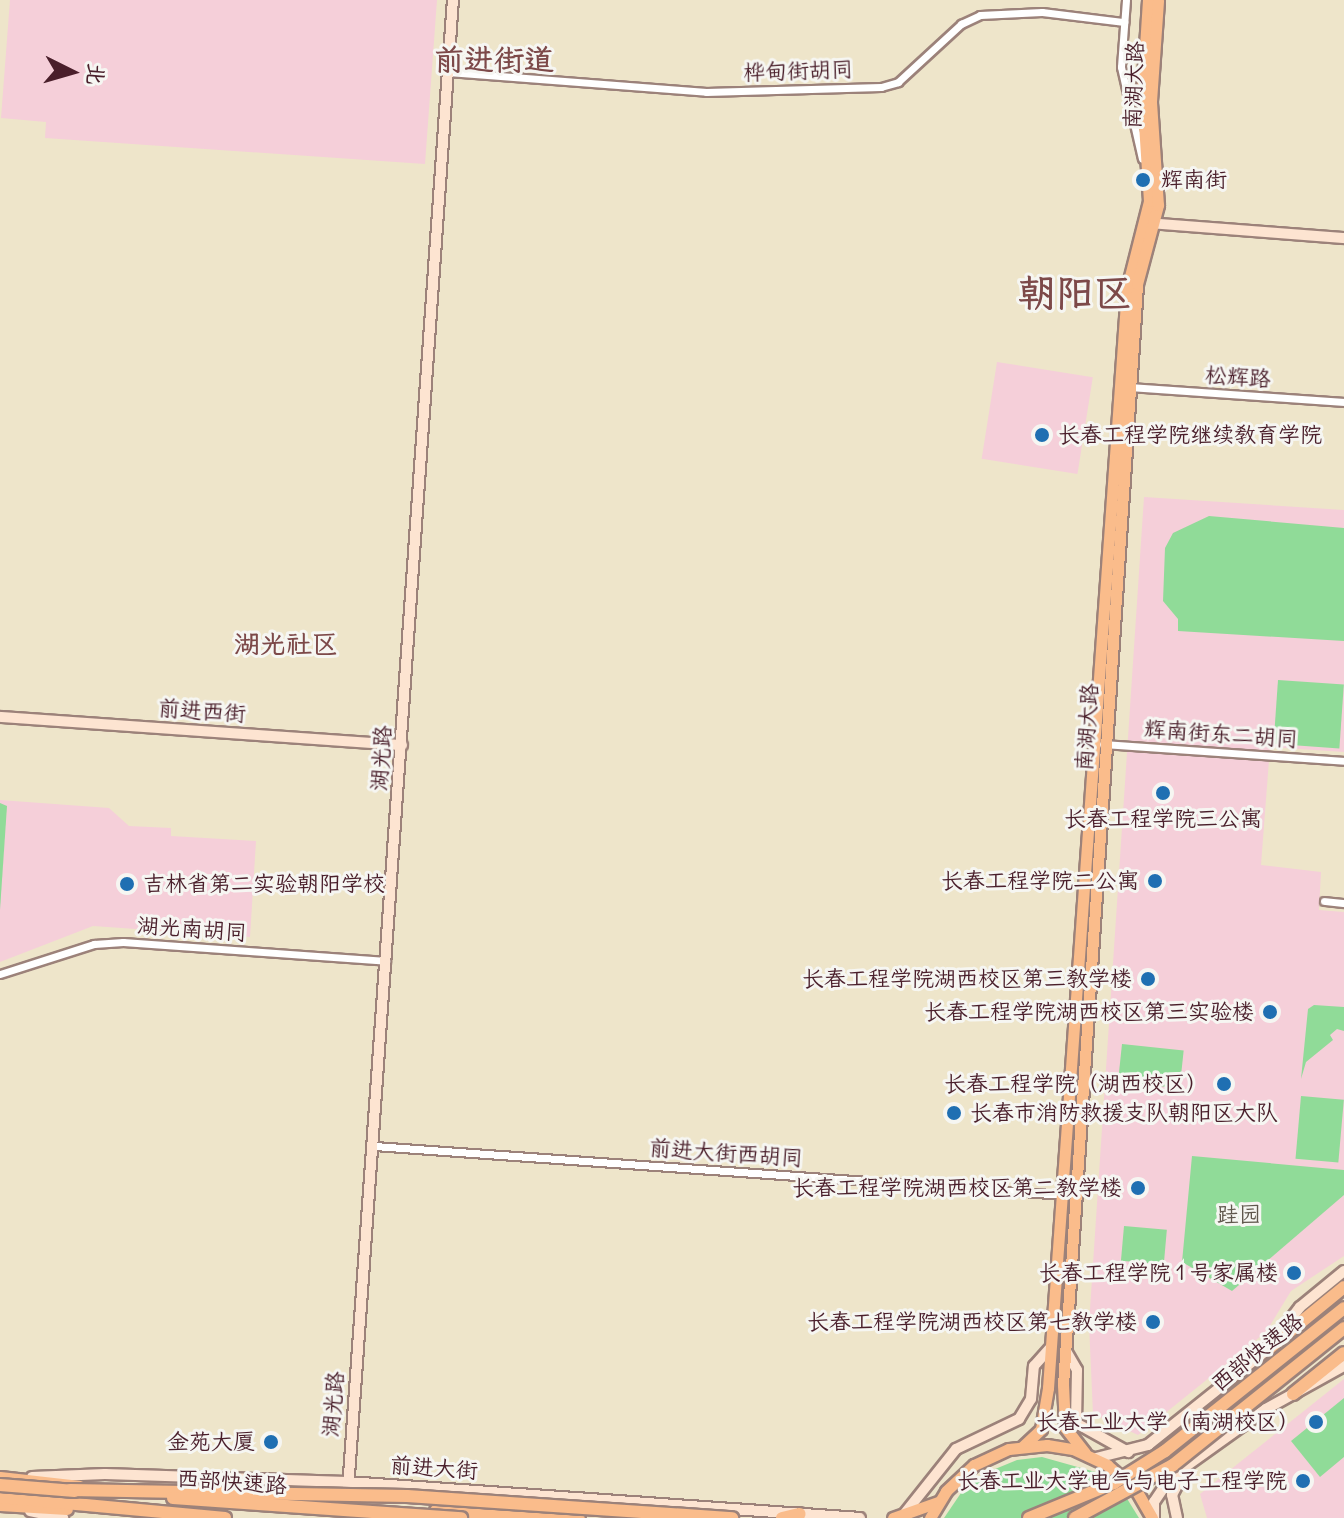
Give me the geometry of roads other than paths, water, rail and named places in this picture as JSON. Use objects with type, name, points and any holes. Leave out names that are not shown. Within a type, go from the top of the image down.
[{"type":"highway","points":[[1267,1350],[1344,1287]]},
{"type":"highway","name":"西部快速路","points":[[1029,1518],[1104,1488],[1165,1451],[1344,1308]]},
{"type":"highway","name":"西部快速路","points":[[1075,1518],[1173,1465],[1344,1328]]},
{"type":"highway","points":[[1293,1394],[1344,1353]]},
{"type":"highway","name":"西部快速路","points":[[2,1480],[70,1490],[461,1518]]},
{"type":"highway","points":[[70,1490],[407,1496],[735,1518]]},
{"type":"highway","name":"西部快速路","points":[[1,1502],[225,1518]]},
{"type":"highway","points":[[782,1518],[800,1514]]},
{"type":"main road","name":"南湖大路","points":[[1090,1456],[1065,1427],[1065,1349],[1127,288],[1151,223],[1142,93],[1148,0]]},
{"type":"main road","name":"南湖大路","points":[[1022,1447],[1041,1429],[1050,1348],[1137,284],[1151,223],[1151,101],[1158,0]]},
{"type":"main road","points":[[893,1518],[931,1512],[974,1465],[1022,1447],[1047,1445],[1090,1456],[1127,1481],[1153,1518]]},
{"type":"main road","name":"前进大街","points":[[2,1480],[579,1518]]},
{"type":"main road","points":[[1,1502],[185,1518]]},
{"type":"street","name":"湖光路","points":[[346,1518],[453,0]]},
{"type":"street","points":[[1126,0],[1121,67],[1146,173]]},
{"type":"street","name":"桦甸街胡同","points":[[448,72],[706,92],[881,87],[898,82],[961,24],[980,15],[1042,12],[1124,22]]},
{"type":"street","points":[[1151,223],[1344,238]]},
{"type":"street","name":"松辉路","points":[[1129,387],[1344,402]]},
{"type":"street","name":"前进西街","points":[[0,717],[402,745]]},
{"type":"street","name":"辉南街东二胡同","points":[[1100,744],[1344,761]]},
{"type":"street","points":[[1324,901],[1344,903]]},
{"type":"street","name":"湖光南胡同","points":[[0,974],[94,944],[123,942],[386,961]]},
{"type":"street","name":"前进大街西胡同","points":[[374,1146],[1075,1196]]},
{"type":"street","points":[[1090,1456],[1134,1452],[1267,1350],[1300,1307],[1344,1271]]},
{"type":"street","points":[[893,1518],[912,1508],[938,1467],[956,1449],[1019,1419],[1031,1399],[1034,1366],[1050,1348]]},
{"type":"street","points":[[1065,1349],[1077,1370],[1076,1423],[1120,1450],[1134,1452]]},
{"type":"street","points":[[1153,1518],[1161,1487],[1189,1464],[1293,1394],[1344,1366]]},
{"type":"street","points":[[1177,1518],[1172,1495],[1189,1464]]},
{"type":"street","name":"前进大街","points":[[2,1480],[105,1474],[347,1482],[860,1518]]},
{"type":"street","points":[[1,1502],[63,1518]]},
{"type":"place","name":"辉南街","points":[[1143,180]]},
{"type":"place","name":"长春工程学院继续教育学院","points":[[1042,435]]},
{"type":"place","name":"长春工程学院三公寓","points":[[1163,793]]},
{"type":"place","name":"长春工程学院二公寓","points":[[1155,881]]},
{"type":"place","name":"吉林省第二实验朝阳学校","points":[[127,884]]},
{"type":"place","name":"长春工程学院湖西校区第三教学楼","points":[[1148,979]]},
{"type":"place","name":"长春工程学院湖西校区第三实验楼","points":[[1270,1012]]},
{"type":"place","name":"长春工程学院（湖西校区）","points":[[1224,1084]]},
{"type":"place","name":"长春市消防救援支队朝阳区大队","points":[[954,1113]]},
{"type":"place","name":"长春工程学院湖西校区第二教学楼","points":[[1138,1188]]},
{"type":"place","name":"长春工程学院 1 号家属楼","points":[[1294,1273]]},
{"type":"place","name":"长春工程学院湖西校区第七教学楼","points":[[1153,1322]]},
{"type":"place","name":"长春工业大学（南湖校区）","points":[[1316,1422]]},
{"type":"place","name":"金苑大厦","points":[[271,1442]]},
{"type":"place","name":"长春工业大学电气与电子工程学院","points":[[1303,1481]]},
{"type":"district","name":"前进街道","points":[[494,59]]},
{"type":"district","name":"朝阳区","points":[[1075,293]]},
{"type":"district","name":"湖光社区","points":[[286,644]]},
{"type":"park label","name":"跬园","points":[[1239,1215]]}]
